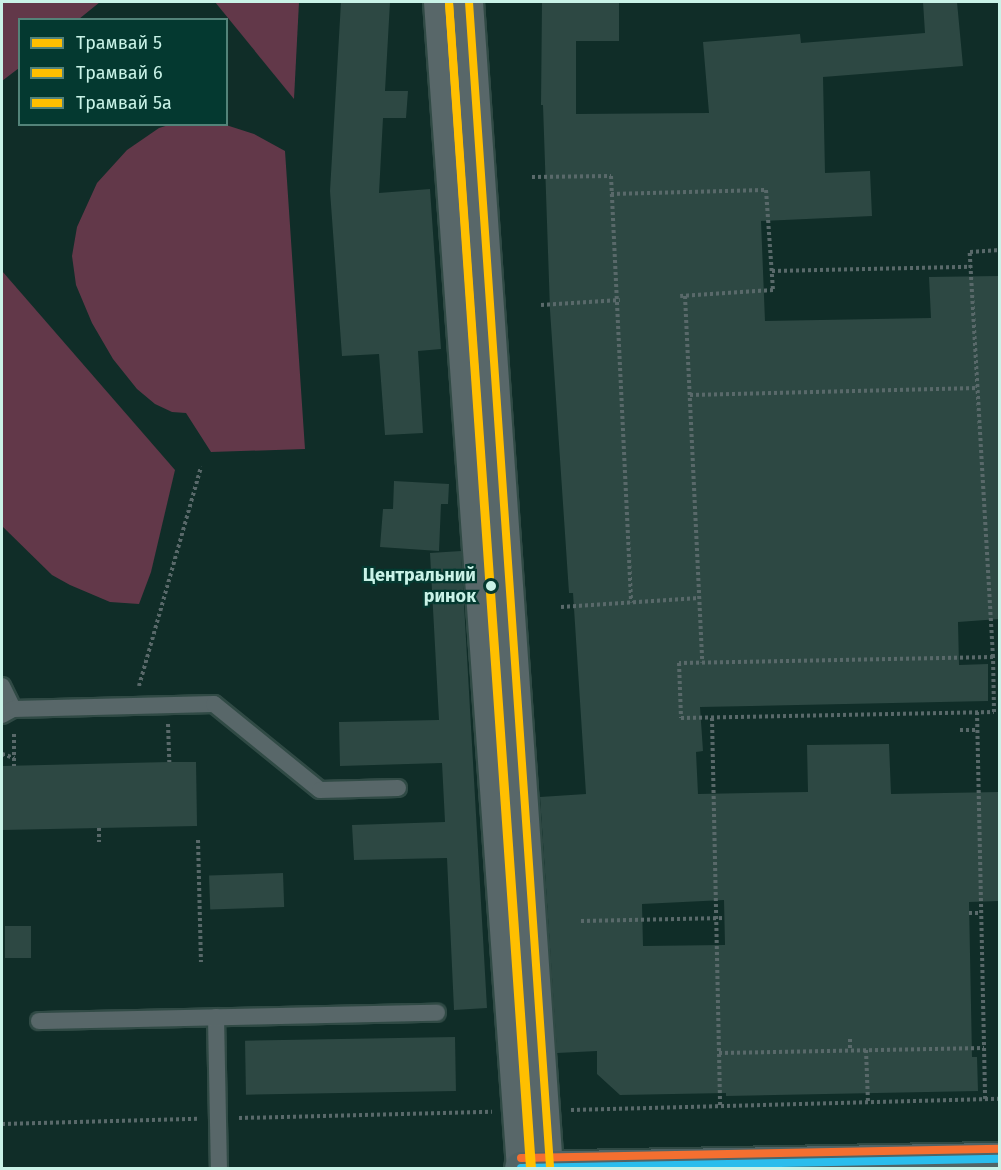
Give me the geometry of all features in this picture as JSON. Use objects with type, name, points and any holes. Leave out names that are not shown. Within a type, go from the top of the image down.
[{"type":"highway","points":[[522,1168],[999,1160]]},
{"type":"street","points":[[441,2],[509,788],[547,1168]]},
{"type":"street","points":[[467,2],[509,788],[522,1168]]},
{"type":"lane","points":[[2,686],[7,712],[214,704],[320,790],[398,788]]},
{"type":"lane","points":[[39,1020],[437,1013]]},
{"type":"lane","points":[[216,1017],[219,1168]]},
{"type":"path","points":[[532,177],[611,176],[631,603]]},
{"type":"path","points":[[611,194],[766,190],[773,290],[682,296],[690,394],[702,663]]},
{"type":"path","points":[[993,657],[679,663],[681,718],[994,712],[993,657],[970,252],[999,250]]},
{"type":"path","points":[[772,271],[971,267]]},
{"type":"path","points":[[541,305],[618,300]]},
{"type":"path","points":[[690,394],[978,388]]},
{"type":"path","points":[[134,706],[201,467]]},
{"type":"path","points":[[561,607],[699,598]]},
{"type":"path","points":[[167,705],[169,762]]},
{"type":"path","points":[[7,712],[14,766]]},
{"type":"path","points":[[976,712],[985,1099]]},
{"type":"path","points":[[712,718],[720,1106]]},
{"type":"path","points":[[960,730],[977,730]]},
{"type":"path","points":[[2,754],[14,758]]},
{"type":"path","points":[[99,828],[99,842]]},
{"type":"path","points":[[198,840],[201,962]]},
{"type":"path","points":[[969,913],[981,913]]},
{"type":"path","points":[[581,921],[724,918]]},
{"type":"path","points":[[849,1039],[850,1050]]},
{"type":"path","points":[[719,1053],[984,1048]]},
{"type":"path","points":[[867,1050],[868,1102]]},
{"type":"path","points":[[569,1110],[999,1099]]},
{"type":"path","points":[[2,1124],[496,1112]]},
{"type":"shaded area","points":[[2,2],[100,2],[80,18],[18,18],[18,69],[2,81]]},
{"type":"shaded area","points":[[215,2],[299,2],[294,99]]},
{"type":"shaded area","points":[[228,126],[254,134],[285,151],[305,449],[211,452],[186,413],[172,412],[155,404],[137,389],[113,359],[92,323],[76,285],[72,256],[77,227],[97,183],[127,150],[159,128]]},
{"type":"shaded area","points":[[2,271],[175,470],[151,572],[139,604],[110,602],[52,575],[2,526]]},
{"type":"building","points":[[341,2],[390,2],[385,91],[408,91],[406,118],[383,118],[379,193],[430,189],[441,349],[418,351],[423,433],[385,435],[379,354],[342,356],[330,191]]},
{"type":"building","points":[[542,2],[619,2],[619,41],[576,41],[576,114],[709,113],[703,42],[800,34],[801,43],[925,33],[923,2],[957,2],[963,66],[823,77],[825,173],[870,171],[872,216],[761,221],[765,321],[931,318],[929,277],[999,276],[999,619],[958,622],[959,665],[988,664],[988,701],[700,707],[703,751],[696,752],[698,794],[808,792],[807,745],[889,744],[891,794],[999,792],[999,901],[969,902],[972,1057],[977,1057],[978,1091],[726,1096],[726,1093],[620,1095],[597,1074],[597,1051],[557,1053],[540,797],[586,794],[573,593],[569,593],[550,310],[543,105],[541,105]],"holes":[[[724,900],[725,945],[643,946],[642,904]]]},
{"type":"building","points":[[394,481],[449,484],[448,504],[441,504],[439,551],[380,547],[383,509],[393,509]]},
{"type":"building","points":[[461,551],[487,1008],[454,1010],[447,858],[354,860],[352,825],[445,822],[442,763],[340,766],[339,722],[439,720],[430,553]]},
{"type":"building","points":[[196,762],[197,826],[2,830],[2,766]]},
{"type":"building","points":[[283,873],[284,907],[210,910],[209,876]]},
{"type":"building","points":[[5,926],[31,926],[31,958],[5,958]]},
{"type":"building","points":[[455,1037],[456,1091],[246,1095],[245,1041]]},
{"type":"tram line","name":"5","points":[[449,2],[532,1168]]},
{"type":"tram line","name":"5а","points":[[469,2],[550,1167]]},
{"type":"tram line","name":"6","points":[[449,3],[530,1168]]},
{"type":"transit line","points":[[521,1158],[1000,1149]]},
{"type":"transit line","points":[[521,1168],[1000,1159]]},
{"type":"place","name":"Центральний ринок","points":[[491,586]]}]
